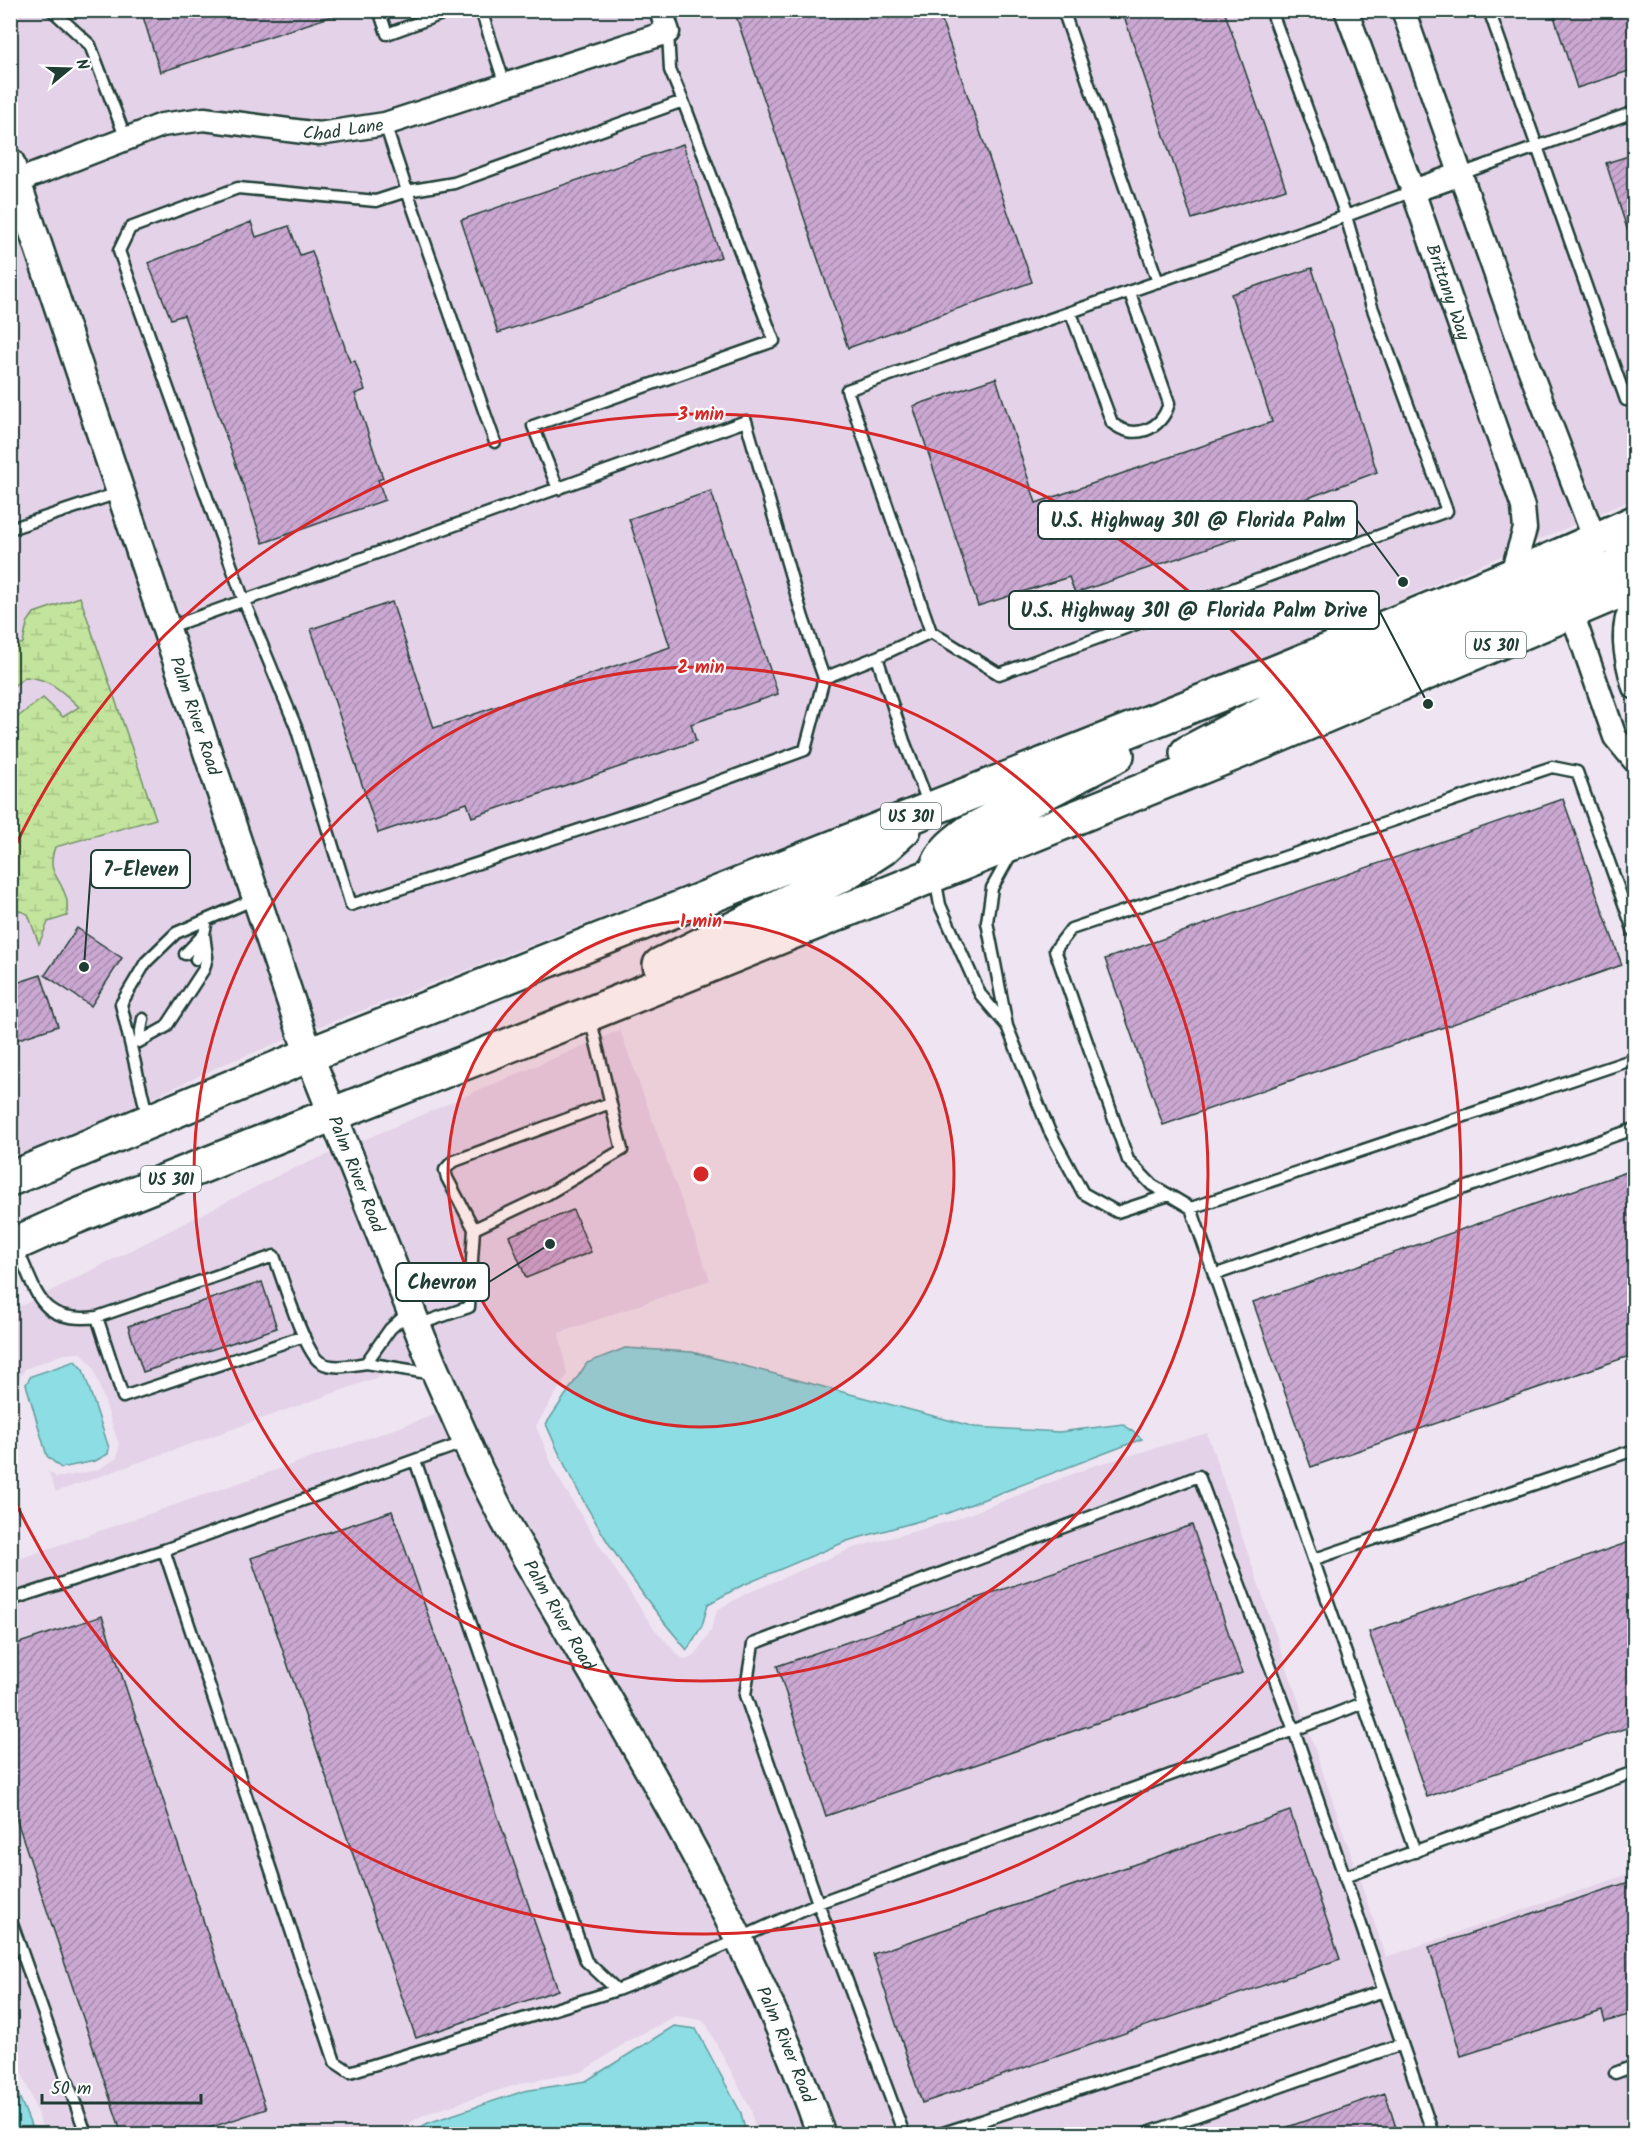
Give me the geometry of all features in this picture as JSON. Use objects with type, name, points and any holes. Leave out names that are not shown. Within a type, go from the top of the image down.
[{"type":"main road","name":"US 301","points":[[13,1172],[148,1121],[309,1054],[1274,672],[1635,523]]},
{"type":"main road","points":[[1130,796],[1178,758],[1275,707],[1530,599],[1569,577],[1595,540]]},
{"type":"main road","points":[[1572,613],[1599,580],[1619,562],[1635,556]]},
{"type":"main road","name":"US 301","points":[[13,1246],[75,1217],[1019,842],[1635,585]]},
{"type":"main road","points":[[935,874],[940,858],[949,846],[969,832],[1274,672]]},
{"type":"main road","points":[[589,1014],[668,960],[842,875],[882,849],[923,812]]},
{"type":"street","points":[[661,10],[668,32]]},
{"type":"street","name":"Brittany Way","points":[[1346,10],[1413,191],[1523,507],[1525,528],[1511,576]]},
{"type":"street","points":[[1403,10],[1524,355],[1595,540]]},
{"type":"street","name":"Chad Lane","points":[[13,176],[162,125],[204,118],[319,134],[385,124],[668,32]]},
{"type":"street","points":[[1413,191],[1461,174]]},
{"type":"street","name":"Palm River Road","points":[[13,176],[122,492],[309,1054],[413,1318],[466,1442],[505,1521],[696,1857],[738,1939],[779,2029],[820,2134]]},
{"type":"street","points":[[1635,599],[1624,628],[1625,658],[1635,687]]},
{"type":"street","points":[[1572,613],[1615,737],[1635,760]]},
{"type":"lane","points":[[52,10],[90,45],[126,139]]},
{"type":"lane","points":[[379,10],[387,34],[453,10]]},
{"type":"lane","points":[[481,10],[506,85]]},
{"type":"lane","points":[[1064,10],[1158,282]]},
{"type":"lane","points":[[1271,10],[1346,216],[1371,304],[1447,511],[999,674],[931,632],[848,390],[1071,313],[1346,216],[1413,191]]},
{"type":"lane","points":[[1489,10],[1626,400],[1635,397]]},
{"type":"lane","points":[[558,489],[533,426],[774,341],[670,70],[668,32]]},
{"type":"lane","points":[[167,628],[244,601],[558,489],[746,421],[803,618],[824,678],[805,750],[635,811],[351,905],[296,727],[244,601],[119,251],[130,228],[238,188],[376,201],[407,190],[454,183],[683,102]]},
{"type":"lane","points":[[1461,174],[1635,112]]},
{"type":"lane","points":[[385,124],[495,442]]},
{"type":"lane","points":[[1071,313],[1112,423],[1122,431],[1134,433],[1153,427],[1165,417],[1168,403],[1130,292]]},
{"type":"lane","points":[[10,529],[122,492]]},
{"type":"lane","points":[[824,678],[931,632]]},
{"type":"lane","points":[[877,657],[904,741],[923,812]]},
{"type":"lane","points":[[1415,1852],[1315,1559],[1191,1208],[1152,1185],[1128,1160],[1055,950],[1071,929],[1552,767],[1578,772],[1635,932]]},
{"type":"lane","points":[[1019,842],[992,888],[987,922],[1008,1026],[1049,1130],[1083,1193],[1117,1212],[1169,1195]]},
{"type":"lane","points":[[935,874],[940,905],[980,994],[1008,1026]]},
{"type":"lane","points":[[148,1121],[129,1050],[121,1004],[146,962],[176,933],[257,898]]},
{"type":"lane","points":[[195,960],[207,920]]},
{"type":"lane","points":[[185,954],[204,934]]},
{"type":"lane","points":[[129,1050],[166,1027],[204,969],[207,957],[204,934]]},
{"type":"lane","points":[[474,1228],[546,1195],[621,1150],[589,1014]]},
{"type":"lane","points":[[139,1042],[143,1018]]},
{"type":"lane","points":[[139,1042],[153,1026]]},
{"type":"lane","points":[[1191,1208],[1635,1059]]},
{"type":"lane","points":[[366,1363],[390,1329],[413,1318],[469,1306],[474,1228],[447,1178],[445,1170],[452,1162],[610,1103]]},
{"type":"lane","points":[[1214,1275],[1635,1129]]},
{"type":"lane","points":[[13,1246],[46,1309],[61,1317],[78,1319],[97,1317],[274,1256],[309,1349],[320,1362],[337,1366],[366,1363],[437,1374]]},
{"type":"lane","points":[[97,1317],[123,1397],[304,1336]]},
{"type":"lane","points":[[10,1600],[164,1550],[466,1442]]},
{"type":"lane","points":[[1315,1559],[1635,1450]]},
{"type":"lane","points":[[415,1460],[586,1961],[616,1990]]},
{"type":"lane","points":[[904,2134],[818,1903],[745,1695],[753,1644],[1199,1476],[1294,1730],[1433,2134]]},
{"type":"lane","points":[[164,1550],[335,2062],[350,2072],[616,1990],[818,1903],[1363,1703]]},
{"type":"lane","points":[[1344,1877],[1635,1772]]},
{"type":"lane","points":[[10,1918],[86,2134]]},
{"type":"lane","points":[[940,2134],[1384,1991]]},
{"type":"lane","points":[[1145,2134],[1402,2044]]},
{"type":"lane","points":[[1615,2073],[1635,2066]]},
{"type":"shaded area","points":[[648,10],[653,26],[383,113],[319,123],[203,108],[158,115],[25,167],[11,125],[10,11]]},
{"type":"shaded area","points":[[674,11],[1333,11],[1401,196],[1511,510],[1513,529],[1506,554],[1174,697],[314,1029],[32,187],[164,136],[204,130],[316,145],[386,135],[682,39]]},
{"type":"shaded area","points":[[1359,11],[1390,11],[1446,168],[1420,177]]},
{"type":"shaded area","points":[[1416,11],[1634,11],[1634,499],[1598,514],[1536,351]]},
{"type":"shaded area","points":[[1453,188],[1513,359],[1576,524],[1534,542],[1537,530],[1534,503],[1428,198]]},
{"type":"shaded area","points":[[10,200],[291,1038],[220,1066],[11,1165],[11,886],[28,914],[39,944],[48,922],[66,897],[54,878],[50,861],[55,847],[156,819],[27,623],[23,643],[11,648]]},
{"type":"shaded area","points":[[25,677],[41,678],[57,687],[79,708],[63,717],[11,722],[11,688]]},
{"type":"shaded area","points":[[620,1030],[710,1280],[559,1333],[567,1375],[536,1426],[556,1474],[600,1546],[652,1626],[679,1656],[684,1659],[694,1656],[711,1630],[717,1610],[745,1594],[850,1549],[951,1521],[1093,1466],[1207,1433],[1386,1957],[1634,1872],[1634,2134],[834,2134],[490,1466],[356,1143]]},
{"type":"shaded area","points":[[334,1152],[418,1363],[56,1492],[48,1471],[56,1477],[62,1477],[97,1470],[117,1458],[119,1445],[93,1367],[82,1353],[64,1354],[25,1369],[16,1385],[11,1371],[11,1311],[285,1172]]},
{"type":"shaded area","points":[[440,1413],[494,1527],[685,1862],[727,1944],[768,2033],[808,2134],[756,2134],[751,2110],[706,2024],[701,2020],[676,2016],[630,2040],[582,2072],[522,2083],[425,2114],[391,2134],[45,2134],[11,2043],[10,1562]]},
{"type":"green space","points":[[80,597],[156,819],[55,847],[53,869],[67,899],[67,916],[48,922],[39,944],[28,914],[17,910],[11,886],[11,722],[43,698],[63,717],[79,707],[61,691],[34,678],[25,677],[11,688],[11,648],[23,643],[27,623],[34,613]]},
{"type":"water","points":[[625,1348],[692,1352],[975,1427],[1059,1432],[1123,1424],[1142,1439],[948,1513],[847,1541],[741,1586],[708,1604],[702,1626],[687,1650],[626,1571],[574,1484],[546,1424],[587,1363]]},
{"type":"water","points":[[75,1361],[83,1370],[109,1448],[108,1454],[95,1461],[61,1468],[47,1456],[26,1384],[31,1376]]},
{"type":"water","points":[[674,2026],[696,2029],[741,2113],[746,2134],[409,2134],[428,2123],[524,2091],[586,2081]]},
{"type":"water","points":[[10,2074],[34,2133],[34,2134],[11,2134]]},
{"type":"building","points":[[141,10],[339,10],[339,14],[160,72]]},
{"type":"building","points":[[734,10],[938,10],[1032,282],[848,348]]},
{"type":"building","points":[[1122,10],[1224,10],[1286,189],[1192,219]]},
{"type":"building","points":[[1552,10],[1635,10],[1635,69],[1577,88]]},
{"type":"building","points":[[683,144],[721,257],[498,333],[461,220]]},
{"type":"building","points":[[1635,154],[1635,240],[1631,241],[1606,163]]},
{"type":"building","points":[[251,222],[256,237],[289,226],[300,255],[312,251],[350,362],[355,361],[365,390],[355,394],[383,478],[378,480],[385,500],[263,543],[184,315],[171,319],[148,263]]},
{"type":"building","points":[[1312,268],[1377,472],[1292,504],[1296,518],[1075,593],[1069,577],[978,606],[913,406],[996,378],[1036,503],[1272,422],[1231,294]]},
{"type":"building","points":[[711,491],[778,694],[691,724],[696,741],[472,817],[467,803],[378,833],[311,629],[392,602],[434,728],[670,647],[629,519]]},
{"type":"building","points":[[1563,799],[1622,965],[1163,1125],[1105,959]]},
{"type":"building","points":[[77,928],[122,958],[91,1006],[45,975]]},
{"type":"building","points":[[41,975],[58,1026],[10,1042],[10,985]]},
{"type":"building","points":[[1635,1169],[1635,1354],[1311,1467],[1253,1302]]},
{"type":"building","points":[[573,1210],[591,1252],[526,1278],[509,1236]]},
{"type":"building","points":[[262,1282],[277,1328],[143,1372],[128,1326]]},
{"type":"building","points":[[392,1511],[558,1990],[416,2038],[251,1558]]},
{"type":"building","points":[[1192,1525],[1242,1673],[826,1816],[777,1666]]},
{"type":"building","points":[[1635,1540],[1635,1725],[1427,1797],[1369,1632]]},
{"type":"building","points":[[102,1616],[266,2109],[191,2134],[122,2134],[10,1800],[10,1646]]},
{"type":"building","points":[[1290,1811],[1340,1959],[922,2103],[873,1954]]},
{"type":"building","points":[[1635,1880],[1635,2013],[1605,2022],[1602,2011],[1461,2056],[1429,1947]]},
{"type":"building","points":[[1385,2093],[1398,2134],[1273,2134],[1273,2132]]},
{"type":"place","name":"U.S. Highway 301 @ Florida Palm","points":[[1403,582]]},
{"type":"place","name":"U.S. Highway 301 @ Florida Palm Drive","points":[[1428,704]]},
{"type":"place","name":"7-Eleven","points":[[84,967]]},
{"type":"place","name":"Chevron","points":[[550,1244]]}]
